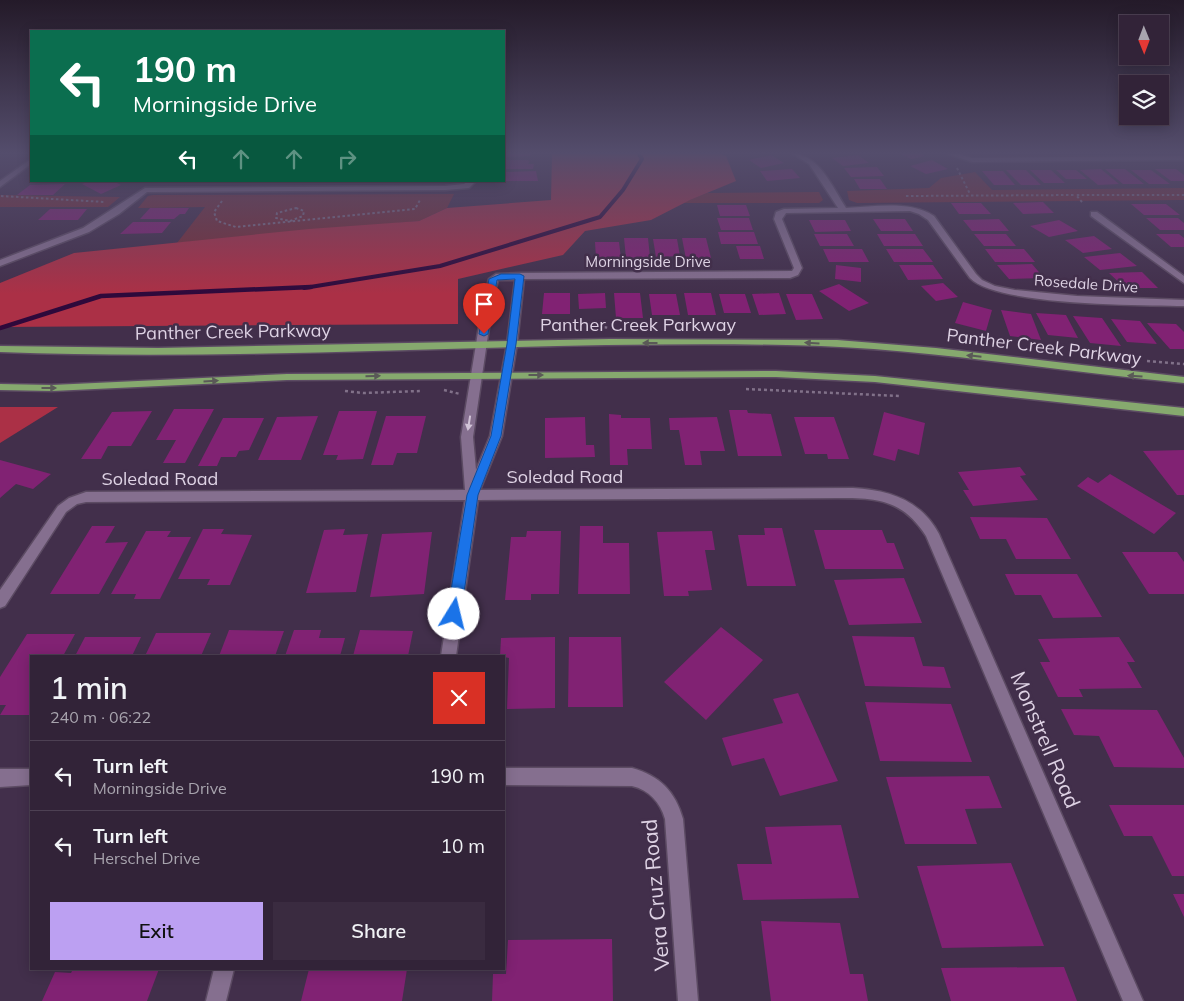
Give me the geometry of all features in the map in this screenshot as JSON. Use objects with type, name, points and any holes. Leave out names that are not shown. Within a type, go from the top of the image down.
[{"type":"main road","name":"Panther Creek Parkway","points":[[0,349],[83,353],[483,344],[789,342],[885,346],[1111,374],[1184,380]]},
{"type":"main road","points":[[0,387],[52,388],[287,377],[776,374],[875,379],[1020,396],[1184,412]]},
{"type":"street","points":[[0,263],[86,230],[131,201]]},
{"type":"street","points":[[837,201],[843,209]]},
{"type":"street","name":"Rosedale Drive","points":[[843,209],[910,209],[922,212],[931,218],[979,282],[987,287],[1003,292],[1095,300],[1184,303]]},
{"type":"street","name":"Morningside Drive","points":[[483,344],[492,281],[501,276],[781,276],[795,273],[798,268],[778,219],[782,212],[791,210],[843,209]]},
{"type":"street","points":[[1094,214],[1184,280]]},
{"type":"street","points":[[472,495],[496,436],[512,344],[520,276]]},
{"type":"street","points":[[449,655],[472,495],[467,437],[476,375],[483,344]]},
{"type":"street","name":"Soledad Road","points":[[0,602],[62,509],[73,501],[93,496],[854,493],[890,497],[906,504]]},
{"type":"street","name":"Monstrell Road","points":[[906,504],[921,518],[932,534],[1133,1001]]},
{"type":"street","points":[[0,778],[30,777]]},
{"type":"street","name":"Vera Cruz Road","points":[[505,777],[632,777],[650,782],[666,797],[674,820],[688,1001]]},
{"type":"street","points":[[216,1001],[224,970]]},
{"type":"path","points":[[83,201],[106,202]]},
{"type":"path","points":[[222,201],[214,212],[217,221],[236,227],[294,220],[303,216],[304,211],[296,208],[286,209],[277,213],[276,218],[283,221],[294,220],[373,212],[403,212],[415,209],[419,201]]},
{"type":"path","points":[[737,388],[907,397]]},
{"type":"path","points":[[336,390],[364,393],[428,390]]},
{"type":"path","points":[[438,390],[447,390],[455,394],[474,394]]},
{"type":"shaded area","points":[[0,201],[116,201],[108,207],[0,207]]},
{"type":"shaded area","points":[[144,201],[451,201],[447,208],[419,221],[177,243],[205,207],[138,208]]},
{"type":"shaded area","points":[[542,201],[689,201],[651,220],[585,231],[563,255],[458,279],[458,324],[0,327],[0,283],[74,253],[309,229],[419,221],[447,208]]},
{"type":"shaded area","points":[[688,201],[822,201],[819,203],[682,203]]},
{"type":"shaded area","points":[[851,201],[1106,201],[857,203]]},
{"type":"shaded area","points":[[0,407],[58,407],[0,443]]},
{"type":"building","points":[[1043,202],[1054,213],[1023,214],[1013,203]]},
{"type":"building","points":[[951,203],[981,203],[991,214],[959,214]]},
{"type":"building","points":[[1131,204],[1166,204],[1180,215],[1144,215]]},
{"type":"building","points":[[717,205],[746,205],[750,216],[720,216]]},
{"type":"building","points":[[150,208],[189,208],[185,214],[180,214],[174,219],[140,219]]},
{"type":"building","points":[[50,209],[87,209],[78,220],[38,220]]},
{"type":"building","points":[[717,218],[749,218],[753,230],[721,230]]},
{"type":"building","points":[[1146,218],[1178,218],[1184,223],[1184,230],[1160,230]]},
{"type":"building","points":[[873,219],[905,219],[913,231],[881,231]]},
{"type":"building","points":[[999,219],[1009,231],[972,231],[963,220]]},
{"type":"building","points":[[809,220],[845,220],[851,231],[815,232]]},
{"type":"building","points":[[1059,220],[1078,231],[1049,237],[1030,226]]},
{"type":"building","points":[[133,222],[171,222],[162,233],[120,234]]},
{"type":"building","points":[[718,232],[754,232],[758,244],[721,244]]},
{"type":"building","points":[[814,234],[847,234],[854,246],[820,246]]},
{"type":"building","points":[[877,234],[915,234],[923,246],[884,246]]},
{"type":"building","points":[[974,234],[1006,234],[1016,246],[984,246]]},
{"type":"building","points":[[1156,234],[1179,234],[1184,238],[1184,247],[1171,247]]},
{"type":"building","points":[[1094,236],[1112,249],[1083,253],[1065,240]]},
{"type":"building","points":[[624,238],[648,238],[650,257],[626,258]]},
{"type":"building","points":[[682,238],[706,238],[711,258],[686,259]]},
{"type":"building","points":[[653,239],[677,239],[680,256],[656,257]]},
{"type":"building","points":[[595,242],[619,242],[621,258],[596,258]]},
{"type":"building","points":[[736,246],[760,246],[764,259],[740,259]]},
{"type":"building","points":[[823,249],[862,249],[869,262],[829,262]]},
{"type":"building","points":[[886,249],[923,249],[933,262],[894,262]]},
{"type":"building","points":[[985,249],[1024,249],[1035,262],[995,262]]},
{"type":"building","points":[[1120,253],[1137,266],[1100,270],[1084,257]]},
{"type":"building","points":[[1032,264],[1044,278],[1009,279],[997,265]]},
{"type":"building","points":[[836,265],[861,268],[861,282],[835,279]]},
{"type":"building","points":[[899,265],[933,265],[943,279],[908,280]]},
{"type":"building","points":[[1142,272],[1158,288],[1125,288],[1109,273]]},
{"type":"building","points":[[943,283],[958,297],[936,301],[921,286]]},
{"type":"building","points":[[839,284],[869,303],[849,311],[819,291]]},
{"type":"building","points":[[544,293],[570,293],[570,314],[542,314]]},
{"type":"building","points":[[605,293],[606,308],[579,309],[578,294]]},
{"type":"building","points":[[614,293],[640,293],[643,318],[616,318]]},
{"type":"building","points":[[684,293],[711,293],[716,315],[688,315]]},
{"type":"building","points":[[779,293],[786,314],[759,315],[752,294]]},
{"type":"building","points":[[649,294],[676,294],[680,315],[652,315]]},
{"type":"building","points":[[719,294],[745,294],[751,313],[724,313]]},
{"type":"building","points":[[786,294],[812,294],[823,319],[796,320]]},
{"type":"building","points":[[963,302],[992,310],[986,331],[955,323]]},
{"type":"building","points":[[1001,310],[1031,314],[1041,340],[1010,336]]},
{"type":"building","points":[[1036,313],[1066,315],[1078,338],[1048,335]]},
{"type":"building","points":[[1073,316],[1102,318],[1121,346],[1090,343]]},
{"type":"building","points":[[1111,319],[1140,321],[1157,344],[1127,342]]},
{"type":"building","points":[[1147,323],[1176,324],[1184,332],[1184,349],[1170,349]]},
{"type":"building","points":[[174,409],[214,409],[185,463],[163,463],[176,440],[156,440]]},
{"type":"building","points":[[729,410],[747,410],[748,413],[771,414],[782,456],[738,456]]},
{"type":"building","points":[[152,411],[131,446],[108,446],[101,459],[81,459],[112,412]]},
{"type":"building","points":[[339,411],[377,411],[363,459],[336,460],[338,455],[323,455]]},
{"type":"building","points":[[884,412],[925,423],[919,455],[898,449],[895,461],[873,455]]},
{"type":"building","points":[[609,414],[621,415],[621,418],[650,418],[652,449],[627,449],[628,465],[610,465]]},
{"type":"building","points":[[318,416],[301,460],[258,460],[277,417]]},
{"type":"building","points":[[386,416],[426,416],[417,453],[397,453],[393,465],[371,465]]},
{"type":"building","points":[[585,417],[586,445],[594,445],[595,457],[545,458],[545,418]]},
{"type":"building","points":[[717,417],[725,451],[700,451],[702,465],[685,465],[679,430],[670,430],[669,418]]},
{"type":"building","points":[[794,417],[834,417],[849,459],[828,459],[827,454],[805,454]]},
{"type":"building","points":[[223,418],[264,418],[249,450],[239,451],[236,457],[221,457],[217,466],[198,466]]},
{"type":"building","points":[[1184,450],[1184,495],[1177,495],[1143,451]]},
{"type":"building","points":[[0,460],[51,474],[33,489],[16,484],[0,498]]},
{"type":"building","points":[[1020,467],[1026,475],[1020,476],[1038,500],[973,506],[963,490],[969,490],[958,472]]},
{"type":"building","points":[[1110,474],[1176,513],[1154,534],[1077,486],[1088,477],[1098,483]]},
{"type":"building","points":[[970,517],[1047,518],[1071,559],[1016,559],[1006,539],[980,539]]},
{"type":"building","points":[[92,526],[115,526],[105,543],[128,542],[99,594],[50,594]]},
{"type":"building","points":[[580,526],[603,526],[603,543],[629,543],[630,594],[578,594]]},
{"type":"building","points":[[764,528],[782,528],[796,586],[747,586],[738,535],[765,535]]},
{"type":"building","points":[[203,529],[224,529],[221,534],[252,535],[230,585],[207,585],[210,579],[178,579]]},
{"type":"building","points":[[345,529],[343,535],[368,534],[356,592],[306,593],[324,530]]},
{"type":"building","points":[[814,530],[882,530],[887,543],[894,543],[904,569],[825,569]]},
{"type":"building","points":[[146,531],[171,531],[167,537],[191,537],[160,599],[134,599],[136,594],[111,594]]},
{"type":"building","points":[[527,531],[561,531],[559,594],[531,594],[531,600],[505,600],[511,537],[526,537]]},
{"type":"building","points":[[712,531],[715,550],[705,550],[712,590],[688,591],[689,596],[664,596],[657,532]]},
{"type":"building","points":[[432,532],[424,594],[370,597],[382,534]]},
{"type":"building","points":[[1122,552],[1177,552],[1184,562],[1184,594],[1149,594]]},
{"type":"building","points":[[1005,574],[1077,574],[1102,617],[1053,618],[1041,595],[1015,595]]},
{"type":"building","points":[[904,578],[922,623],[849,625],[834,580]]},
{"type":"building","points":[[721,627],[763,660],[706,720],[664,682]]},
{"type":"building","points":[[229,630],[284,631],[275,655],[219,655]]},
{"type":"building","points":[[294,630],[321,630],[319,638],[345,638],[340,655],[285,655]]},
{"type":"building","points":[[360,630],[413,631],[408,655],[353,655]]},
{"type":"building","points":[[156,633],[211,633],[201,655],[145,655]]},
{"type":"building","points":[[27,634],[75,634],[64,655],[30,655],[29,715],[0,715],[6,705],[0,705],[0,677]]},
{"type":"building","points":[[852,636],[914,637],[923,666],[944,667],[951,688],[865,686]]},
{"type":"building","points":[[85,637],[141,637],[132,655],[76,655]]},
{"type":"building","points":[[555,637],[555,708],[507,709],[509,658],[505,657],[505,655],[500,655],[501,638]]},
{"type":"building","points":[[569,637],[621,637],[623,707],[568,707]]},
{"type":"building","points":[[1119,637],[1135,662],[1127,662],[1142,688],[1079,689],[1083,697],[1058,697],[1040,662],[1050,662],[1038,639]]},
{"type":"building","points":[[798,693],[838,781],[780,796],[764,758],[732,766],[722,738],[783,723],[773,699]]},
{"type":"building","points":[[865,702],[951,704],[972,762],[880,761]]},
{"type":"building","points":[[1061,709],[1157,710],[1184,758],[1184,768],[1114,767],[1099,736],[1074,735]]},
{"type":"building","points":[[989,776],[1002,808],[965,809],[977,844],[905,844],[886,777]]},
{"type":"building","points":[[1109,805],[1184,805],[1184,876],[1172,876],[1152,836],[1124,836]]},
{"type":"building","points":[[841,825],[859,898],[743,900],[737,864],[772,864],[765,827]]},
{"type":"building","points":[[1011,863],[1044,946],[942,948],[917,866]]},
{"type":"building","points":[[1173,894],[1184,894],[1184,917]]},
{"type":"building","points":[[761,921],[840,923],[850,974],[863,974],[868,1001],[771,1001]]},
{"type":"building","points":[[612,939],[613,1001],[492,1001],[493,974],[506,974],[508,940]]},
{"type":"building","points":[[1064,967],[1077,1001],[951,1001],[941,968]]},
{"type":"building","points":[[72,970],[159,970],[147,1001],[42,1001],[55,972],[71,973]]},
{"type":"building","points":[[309,970],[407,970],[402,1001],[301,1001]]},
{"type":"waterway","points":[[310,287],[440,266],[600,217],[614,201]]},
{"type":"waterway","points":[[0,328],[101,296],[310,287]]},
{"type":"waterway","points":[[304,288],[310,287]]},
{"type":"route","points":[[454,614],[472,495],[496,436],[512,344],[520,276],[498,276],[493,279],[488,300],[484,334]]}]
